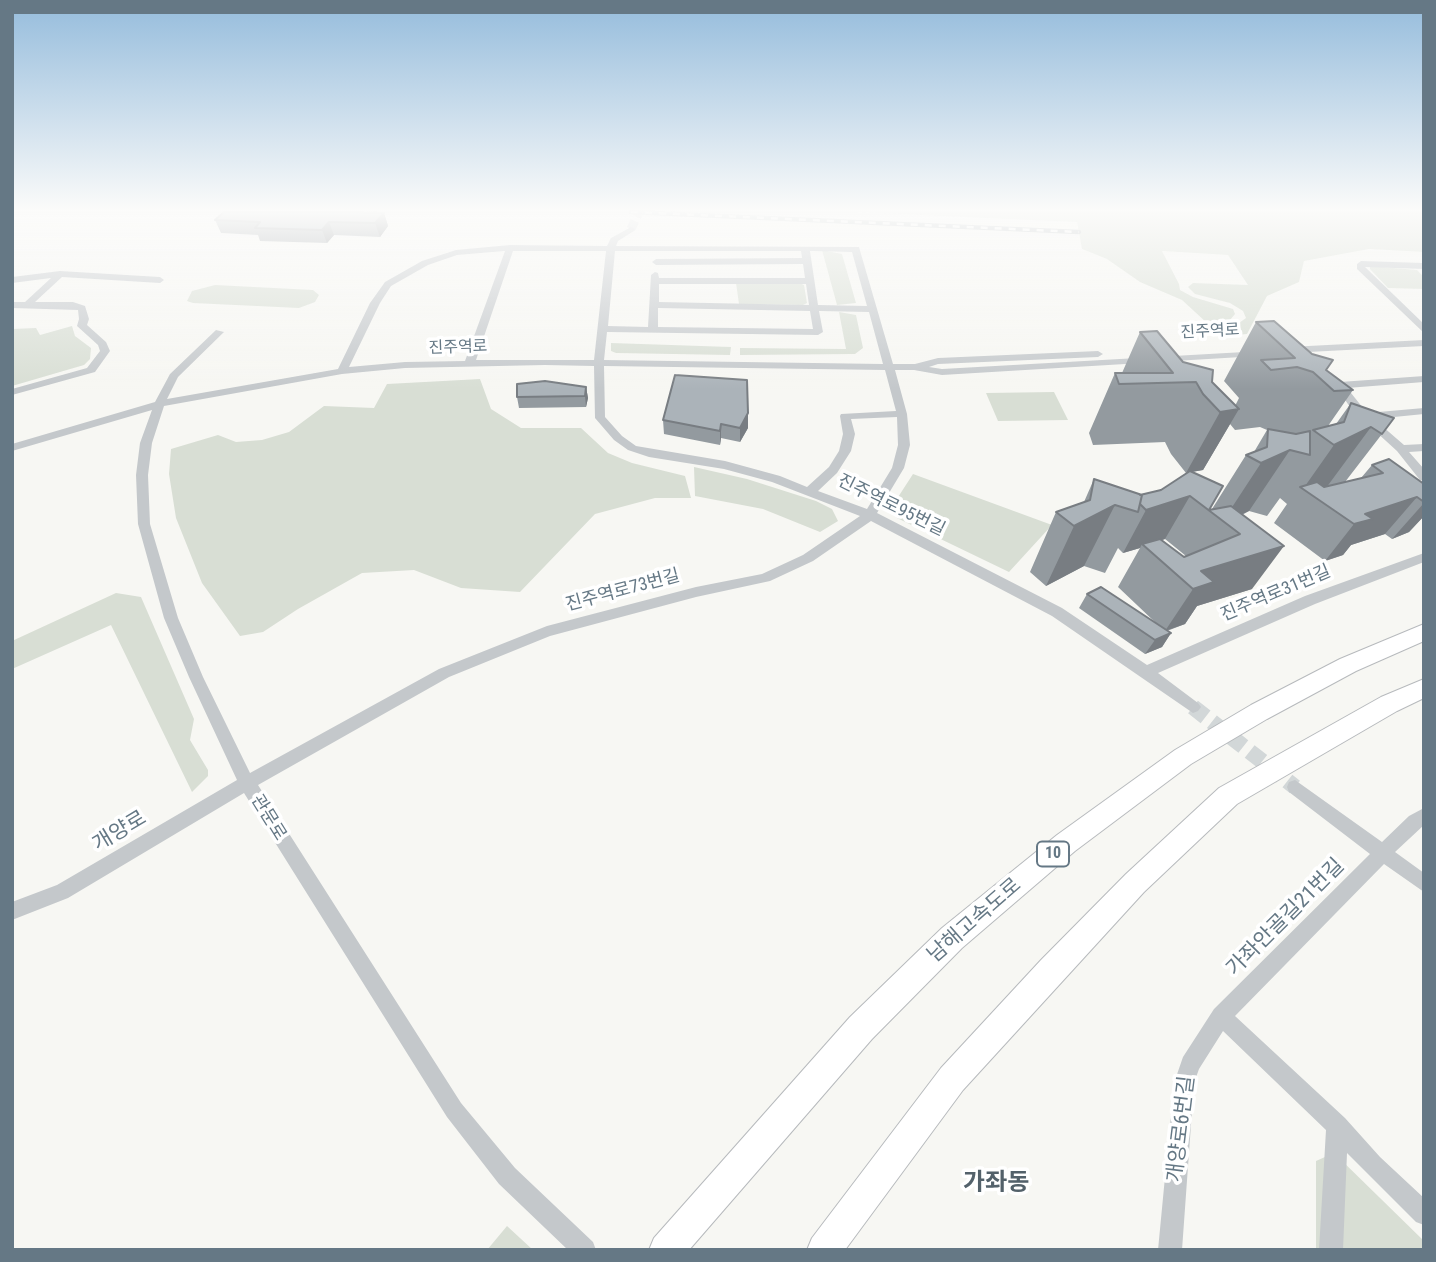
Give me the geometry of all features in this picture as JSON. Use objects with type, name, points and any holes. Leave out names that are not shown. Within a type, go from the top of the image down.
[{"type":"highway","name":"남해고속도로","points":[[666,1250],[861,1028],[952,939],[1066,843],[1194,750],[1348,665],[1424,632]]},
{"type":"highway","points":[[827,1244],[952,1079],[1135,883],[1228,796],[1389,704],[1424,688]]},
{"type":"street","points":[[342,371],[374,303],[388,284],[411,271]]},
{"type":"street","points":[[470,362],[502,271]]},
{"type":"street","name":"진주역로95번길","points":[[608,271],[598,363],[600,418],[608,430],[632,448],[725,466],[811,490],[870,515],[1057,612],[1193,707]]},
{"type":"street","points":[[653,329],[656,271]]},
{"type":"street","points":[[602,329],[818,332],[808,271]]},
{"type":"street","name":"진주역로73번길","points":[[247,783],[444,673],[547,631],[696,592],[765,578],[808,558],[870,515],[898,468],[904,445],[902,414],[862,271]]},
{"type":"street","points":[[1364,271],[1424,332]]},
{"type":"street","points":[[12,280],[60,274],[160,280]]},
{"type":"street","points":[[29,303],[60,274]]},
{"type":"street","points":[[655,281],[810,281]]},
{"type":"street","points":[[12,305],[29,303],[73,305],[82,308],[82,326],[103,344],[105,351],[91,370],[12,392]]},
{"type":"street","points":[[654,305],[873,309]]},
{"type":"street","points":[[1412,318],[1424,318]]},
{"type":"street","name":"관문로","points":[[219,332],[185,363],[159,404],[146,443],[142,475],[147,537],[167,607],[183,649],[247,783],[454,1110],[507,1176],[585,1250]]},
{"type":"street","name":"진주역로","points":[[12,448],[159,404],[342,371],[470,362],[914,367],[942,372],[1275,347],[1424,332]]},
{"type":"street","name":"진주역로","points":[[1275,347],[1424,343]]},
{"type":"street","points":[[1424,379],[1340,385],[1364,416],[1401,449],[1424,477]]},
{"type":"street","points":[[1364,416],[1424,411]]},
{"type":"street","points":[[811,490],[833,470],[845,451],[849,434],[845,416],[902,414]]},
{"type":"street","points":[[1401,449],[1424,447]]},
{"type":"street","name":"진주역로31번길","points":[[1146,672],[1310,600],[1424,556]]},
{"type":"street","name":"개양로","points":[[12,911],[62,892],[247,783]]},
{"type":"street","points":[[1295,787],[1424,884]]},
{"type":"street","name":"가좌안골길21번길","points":[[1221,1016],[1420,819]]},
{"type":"street","points":[[1221,1016],[1337,1126],[1372,1166],[1424,1214]]},
{"type":"street","name":"개양로6번길","points":[[1170,1250],[1184,1083],[1190,1064],[1221,1016]]},
{"type":"street","points":[[1331,1250],[1337,1126]]},
{"type":"shaded area","points":[[828,271],[847,271],[856,303],[837,305]]},
{"type":"shaded area","points":[[1124,271],[1172,271],[1180,290],[1193,297],[1233,309],[1235,314],[1218,329],[1220,335],[1182,300],[1140,282]]},
{"type":"shaded area","points":[[1239,271],[1302,271],[1299,282],[1267,296],[1247,334],[1237,335],[1232,328],[1246,318],[1243,311],[1230,303],[1195,294],[1188,287],[1193,283],[1248,285]]},
{"type":"shaded area","points":[[1372,271],[1418,271],[1424,277],[1424,289],[1388,288]]},
{"type":"shaded area","points":[[797,282],[804,285],[807,303],[803,305],[739,304],[736,283]]},
{"type":"shaded area","points":[[215,285],[313,290],[319,295],[315,302],[299,308],[187,301],[192,291]]},
{"type":"shaded area","points":[[839,312],[856,315],[863,348],[855,354],[740,355],[740,348],[846,349]]},
{"type":"shaded area","points":[[72,326],[75,336],[91,348],[90,359],[84,365],[12,386],[12,329],[36,328],[40,335]]},
{"type":"shaded area","points":[[611,343],[731,347],[730,355],[616,353],[611,351]]},
{"type":"shaded area","points":[[480,379],[491,409],[521,428],[581,428],[608,453],[632,463],[685,476],[691,498],[655,498],[595,514],[520,592],[461,588],[414,570],[362,573],[263,632],[240,636],[202,583],[176,518],[169,474],[171,449],[218,435],[236,442],[262,440],[289,432],[324,406],[374,408],[387,384]]},
{"type":"shaded area","points":[[1054,392],[1068,420],[998,421],[986,393]]},
{"type":"shaded area","points":[[694,467],[747,479],[816,501],[832,509],[838,521],[820,532],[763,509],[695,496]]},
{"type":"shaded area","points":[[913,474],[1052,525],[1009,572],[897,518],[891,508]]},
{"type":"shaded area","points":[[116,593],[141,597],[194,719],[190,740],[208,770],[208,776],[192,792],[111,625],[12,669],[12,641]]},
{"type":"shaded area","points":[[1334,1153],[1424,1241],[1424,1250],[1316,1250],[1316,1161]]},
{"type":"shaded area","points":[[507,1226],[533,1250],[487,1250]]},
{"type":"building","points":[[1274,321],[1312,354],[1333,360],[1326,370],[1353,390],[1334,391],[1313,372],[1297,367],[1271,370],[1261,360],[1295,358],[1256,322]]},
{"type":"building","points":[[1157,331],[1183,362],[1213,370],[1212,382],[1239,409],[1220,412],[1196,382],[1119,384],[1115,373],[1173,373],[1140,332]]},
{"type":"building","points":[[675,375],[747,380],[748,413],[740,428],[721,424],[720,431],[663,420]]},
{"type":"building","points":[[545,381],[586,387],[585,396],[517,397],[517,384]]},
{"type":"building","points":[[1351,403],[1394,418],[1382,434],[1371,427],[1334,445],[1313,430],[1344,422]]},
{"type":"building","points":[[1268,429],[1296,434],[1310,431],[1310,455],[1290,450],[1261,463],[1246,455],[1267,447]]},
{"type":"building","points":[[1389,459],[1424,484],[1424,502],[1417,497],[1365,514],[1373,519],[1354,524],[1300,487],[1317,482],[1324,487],[1383,473],[1372,465]]},
{"type":"building","points":[[1190,471],[1223,486],[1209,510],[1231,506],[1284,546],[1201,571],[1214,582],[1193,589],[1142,544],[1160,539],[1184,557],[1240,534],[1190,496],[1146,510],[1140,504],[1140,495],[1161,490]]},
{"type":"building","points":[[1094,479],[1142,495],[1138,512],[1115,505],[1074,526],[1056,512],[1090,500]]},
{"type":"building","points":[[1101,587],[1171,633],[1155,640],[1087,594]]},
{"type":"tunnel","points":[[1193,707],[1295,787]]},
{"type":"district","name":"가좌동","points":[[996,1184]]}]
